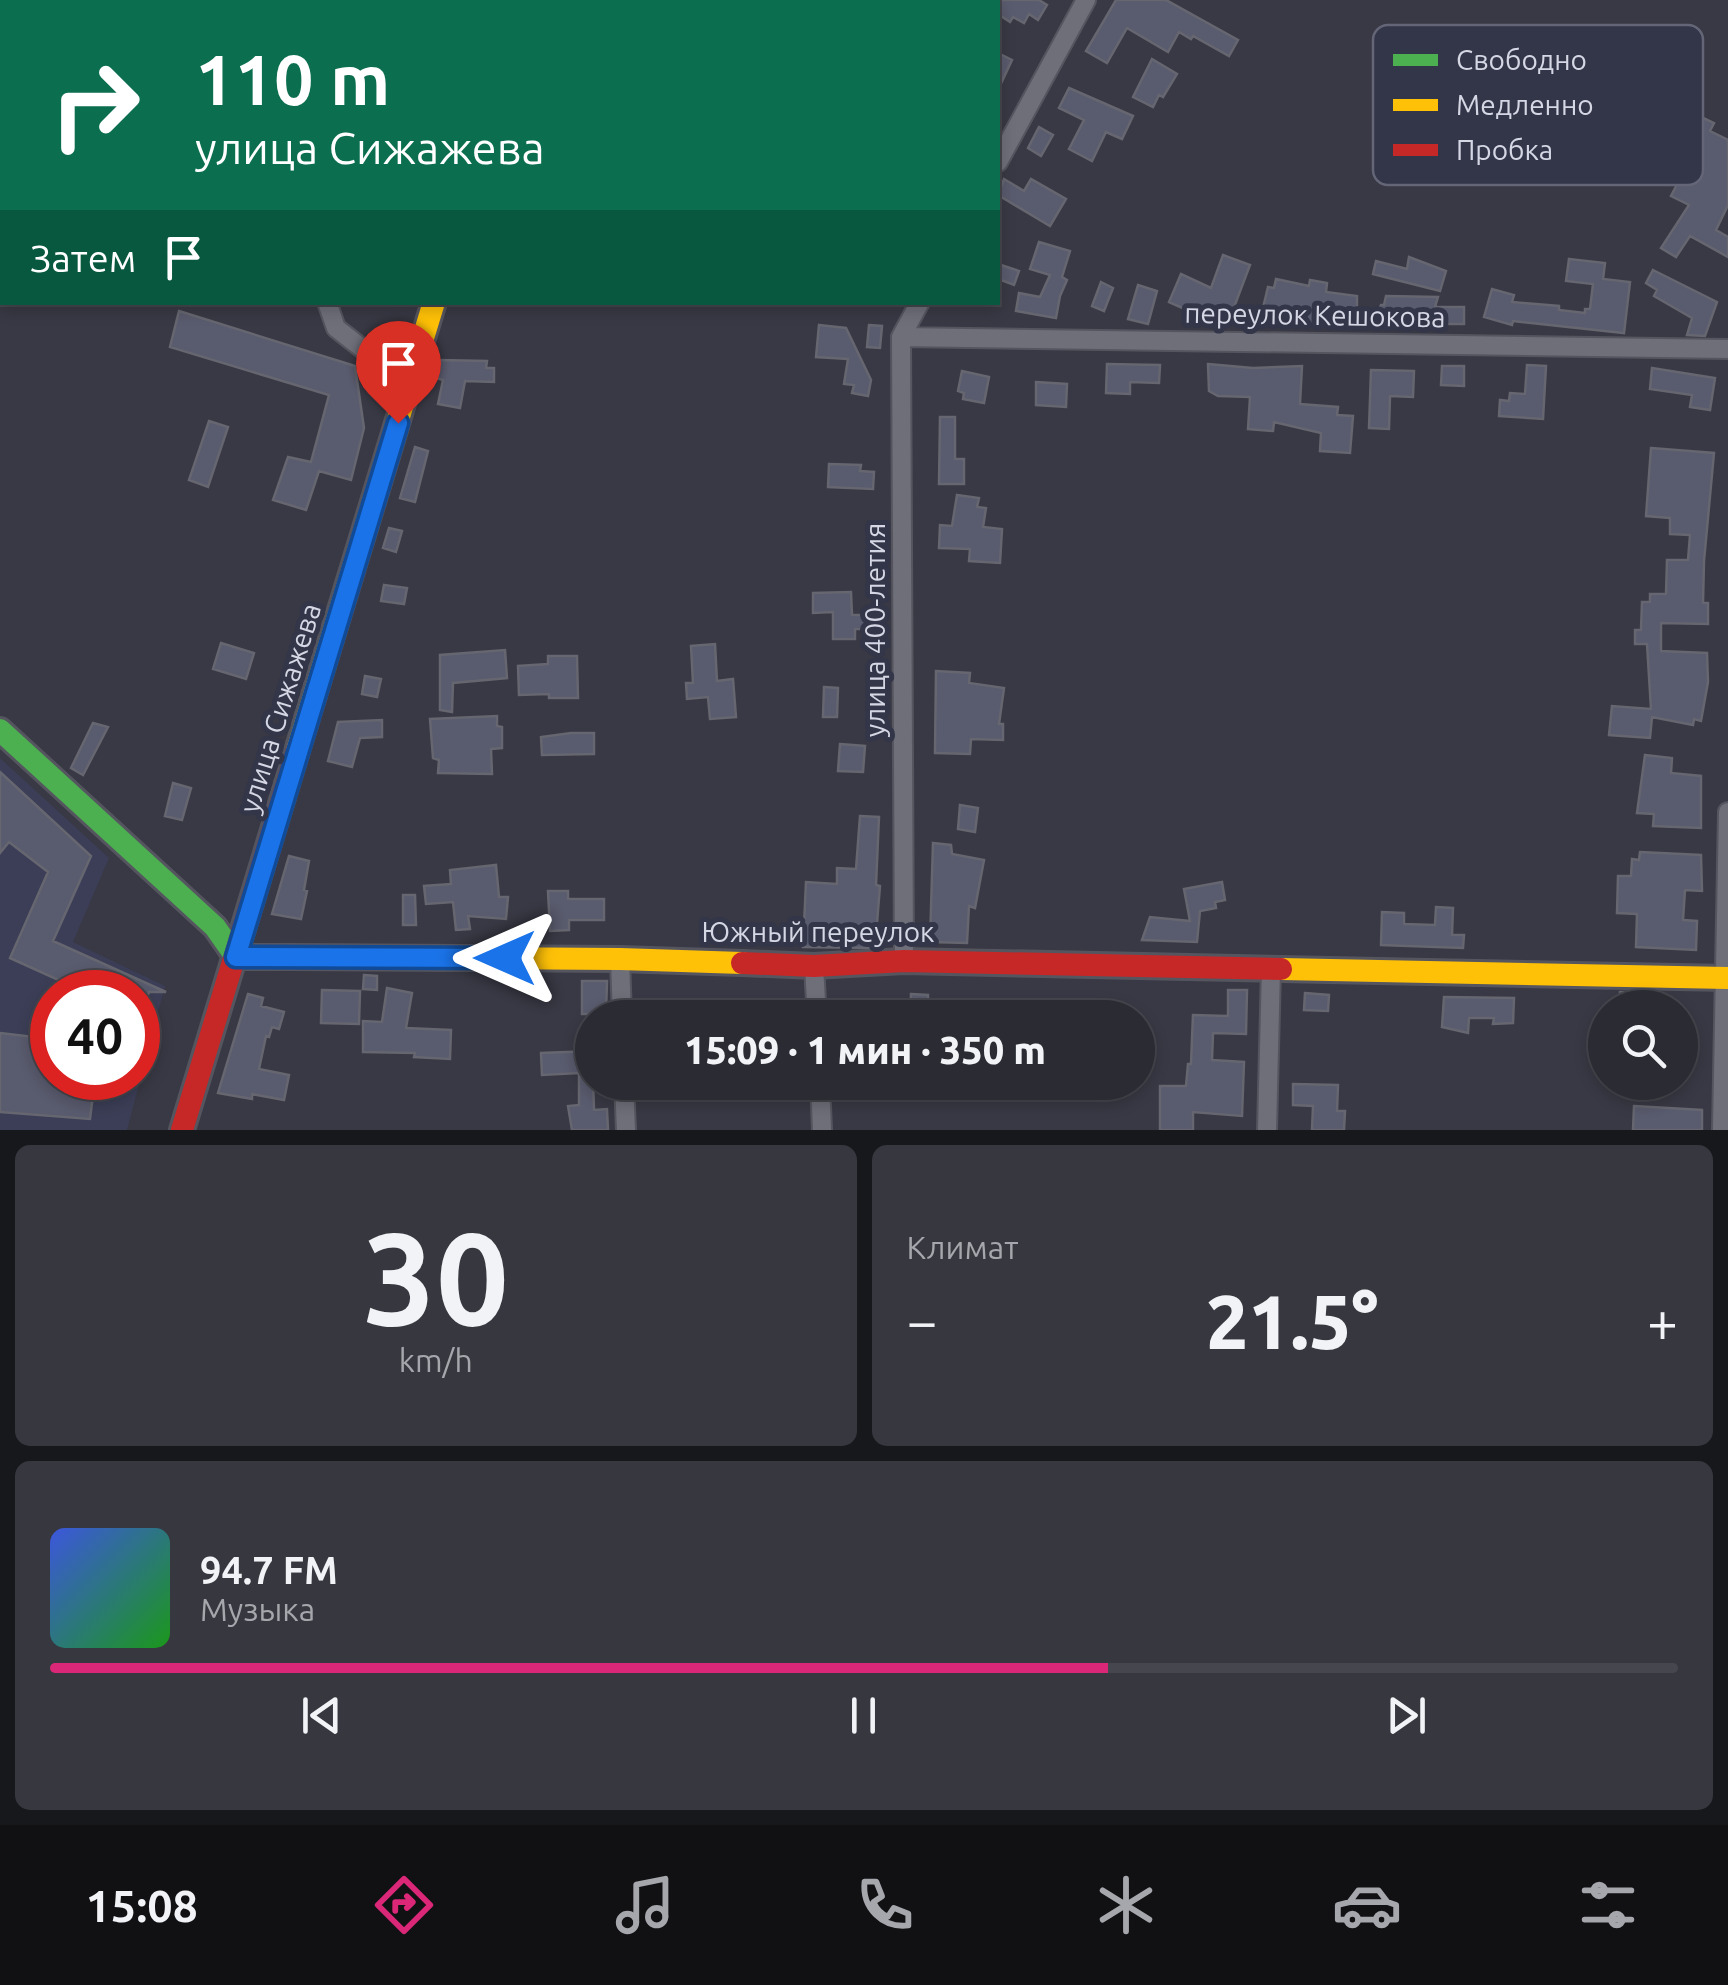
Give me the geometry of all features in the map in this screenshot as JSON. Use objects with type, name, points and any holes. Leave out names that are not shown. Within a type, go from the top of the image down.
[{"type":"street","points":[[1000,158],[1086,0]]},
{"type":"street","points":[[328,305],[336,328],[409,385]]},
{"type":"street","name":"улица Сижажева","points":[[182,1130],[433,305]]},
{"type":"street","name":"улица 400-летия","points":[[904,961],[901,337],[918,305]]},
{"type":"street","name":"переулок Кешокова","points":[[901,337],[1728,349]]},
{"type":"street","points":[[0,730],[215,927],[236,957]]},
{"type":"street","points":[[1722,1130],[1728,812]]},
{"type":"street","name":"Южный переулок","points":[[236,957],[620,959],[814,966],[904,961],[1727,978]]},
{"type":"street","points":[[620,959],[621,1000]]},
{"type":"street","points":[[814,966],[816,1000]]},
{"type":"street","points":[[1266,1130],[1270,969]]},
{"type":"street","points":[[625,1100],[626,1130]]},
{"type":"street","points":[[821,1100],[822,1130]]},
{"type":"shaded area","points":[[0,758],[109,858],[73,942],[132,970],[30,970],[30,1100],[135,1100],[127,1130],[0,1130]]},
{"type":"building","points":[[1000,0],[1039,0],[1047,5],[1038,20],[1029,14],[1024,23],[1013,17],[1010,22],[1000,15]]},
{"type":"building","points":[[1116,0],[1166,0],[1238,40],[1229,56],[1179,32],[1168,52],[1127,28],[1107,63],[1086,51]]},
{"type":"building","points":[[1000,54],[1012,60],[1000,86]]},
{"type":"building","points":[[1152,59],[1177,74],[1153,107],[1133,97]]},
{"type":"building","points":[[1069,88],[1133,116],[1122,139],[1106,132],[1092,161],[1069,149],[1084,120],[1059,108]]},
{"type":"building","points":[[1703,118],[1714,123],[1710,131],[1728,140],[1728,205],[1716,230],[1728,237],[1728,257],[1690,236],[1676,257],[1661,248],[1689,205],[1671,196],[1677,185],[1703,185]]},
{"type":"building","points":[[1039,127],[1053,135],[1041,156],[1028,148]]},
{"type":"building","points":[[1004,179],[1024,191],[1031,179],[1066,199],[1050,226],[1000,196]]},
{"type":"building","points":[[1039,242],[1070,251],[1056,318],[1016,311],[1019,293],[1040,297],[1050,275],[1030,269]]},
{"type":"building","points":[[1223,255],[1250,265],[1233,310],[1233,324],[1205,324],[1205,318],[1169,302],[1181,274],[1211,288]]},
{"type":"building","points":[[1409,257],[1446,271],[1440,291],[1373,274],[1376,261],[1407,269]]},
{"type":"building","points":[[1569,259],[1605,263],[1603,279],[1630,282],[1624,333],[1513,321],[1512,325],[1484,317],[1492,289],[1514,295],[1512,302],[1559,306],[1559,310],[1585,313],[1585,309],[1590,309],[1593,284],[1566,281]]},
{"type":"building","points":[[1000,265],[1019,271],[1014,285],[1000,280]]},
{"type":"building","points":[[1653,270],[1717,302],[1705,336],[1687,335],[1692,318],[1654,296],[1657,290],[1646,283]]},
{"type":"building","points":[[1276,279],[1309,286],[1310,280],[1327,283],[1326,292],[1357,296],[1357,320],[1322,320],[1321,325],[1263,308],[1268,287],[1274,288]]},
{"type":"building","points":[[1101,282],[1113,288],[1104,311],[1092,306]]},
{"type":"building","points":[[1138,285],[1157,291],[1148,324],[1128,319]]},
{"type":"building","points":[[1386,296],[1438,297],[1435,307],[1464,307],[1464,324],[1430,327],[1366,323],[1368,310],[1378,311]]},
{"type":"building","points":[[1234,310],[1273,310],[1272,323],[1234,321]]},
{"type":"building","points":[[179,311],[355,366],[364,428],[351,480],[319,471],[306,510],[273,500],[288,457],[311,462],[329,395],[170,347]]},
{"type":"building","points":[[819,325],[846,328],[871,380],[868,396],[852,393],[854,385],[844,384],[848,359],[816,357]]},
{"type":"building","points":[[869,325],[882,326],[880,348],[867,347]]},
{"type":"building","points":[[438,360],[487,361],[486,368],[494,368],[494,382],[465,381],[460,408],[438,404],[443,380],[433,377]]},
{"type":"building","points":[[1107,364],[1160,365],[1159,383],[1130,382],[1130,394],[1106,393]]},
{"type":"building","points":[[1208,364],[1253,368],[1302,366],[1300,404],[1338,407],[1337,415],[1353,416],[1350,453],[1320,451],[1321,433],[1274,422],[1273,431],[1248,429],[1250,397],[1218,396],[1209,391]]},
{"type":"building","points":[[1527,365],[1546,366],[1543,419],[1499,416],[1500,400],[1509,401],[1510,393],[1525,394]]},
{"type":"building","points":[[1442,366],[1464,366],[1464,386],[1441,385]]},
{"type":"building","points":[[1652,368],[1715,378],[1710,410],[1690,407],[1692,395],[1650,389]]},
{"type":"building","points":[[1371,370],[1414,371],[1413,397],[1390,396],[1389,429],[1369,428]]},
{"type":"building","points":[[962,371],[989,377],[984,403],[963,399],[964,393],[958,391]]},
{"type":"building","points":[[1036,382],[1067,384],[1066,407],[1036,405]]},
{"type":"building","points":[[940,417],[955,417],[955,459],[964,459],[964,484],[939,484]]},
{"type":"building","points":[[209,421],[228,427],[208,487],[189,480]]},
{"type":"building","points":[[415,447],[428,451],[415,502],[400,498]]},
{"type":"building","points":[[1651,448],[1714,453],[1704,561],[1703,603],[1708,603],[1708,624],[1661,623],[1661,651],[1707,653],[1708,682],[1701,721],[1694,719],[1693,725],[1652,717],[1650,738],[1609,735],[1612,706],[1651,709],[1647,644],[1635,644],[1635,630],[1641,630],[1642,602],[1650,602],[1650,594],[1666,594],[1667,560],[1688,560],[1690,535],[1670,534],[1670,518],[1646,516]]},
{"type":"building","points":[[829,464],[861,465],[860,471],[874,472],[873,489],[828,487]]},
{"type":"building","points":[[957,495],[979,498],[977,507],[986,508],[983,527],[1002,529],[1000,563],[969,561],[970,549],[939,548],[940,525],[952,526]]},
{"type":"building","points":[[389,528],[402,531],[396,552],[383,548]]},
{"type":"building","points":[[384,585],[407,588],[404,604],[381,601]]},
{"type":"building","points":[[851,592],[852,615],[865,615],[865,629],[855,629],[855,639],[833,639],[833,612],[813,613],[813,593]]},
{"type":"building","points":[[221,643],[254,653],[246,679],[213,669]]},
{"type":"building","points":[[715,644],[717,681],[733,679],[736,717],[710,719],[708,697],[687,699],[686,683],[693,683],[691,646]]},
{"type":"building","points":[[505,650],[507,678],[453,683],[452,712],[440,710],[440,655]]},
{"type":"building","points":[[548,656],[577,656],[578,698],[519,695],[518,666],[548,664]]},
{"type":"building","points":[[936,671],[970,673],[969,683],[1004,688],[999,724],[1003,724],[1003,740],[971,739],[970,754],[935,753]]},
{"type":"building","points":[[365,676],[381,679],[377,697],[362,694]]},
{"type":"building","points":[[824,687],[838,688],[837,717],[823,717]]},
{"type":"building","points":[[497,716],[497,726],[502,727],[502,748],[491,749],[492,774],[438,773],[430,719]]},
{"type":"building","points":[[382,720],[382,737],[360,738],[352,767],[328,761],[338,722]]},
{"type":"building","points":[[93,723],[108,727],[83,775],[71,768]]},
{"type":"building","points":[[594,733],[594,754],[542,755],[541,737]]},
{"type":"building","points":[[840,744],[865,746],[863,772],[838,771]]},
{"type":"building","points":[[1645,755],[1672,758],[1671,773],[1701,776],[1701,828],[1653,826],[1654,814],[1637,813]]},
{"type":"building","points":[[0,772],[91,856],[53,941],[117,970],[36,970],[10,958],[48,872],[9,842],[0,853]]},
{"type":"building","points":[[173,783],[191,788],[182,820],[165,816]]},
{"type":"building","points":[[960,805],[978,808],[975,832],[958,829]]},
{"type":"building","points":[[860,816],[879,817],[876,885],[880,886],[875,948],[803,947],[806,882],[837,884],[837,868],[856,869]]},
{"type":"building","points":[[933,843],[951,845],[952,854],[984,860],[975,908],[969,906],[967,943],[930,942]]},
{"type":"building","points":[[1640,852],[1701,855],[1702,891],[1685,890],[1683,920],[1697,921],[1696,950],[1636,947],[1637,914],[1617,913],[1618,876],[1631,876],[1632,859],[1639,860]]},
{"type":"building","points":[[289,856],[309,861],[301,919],[272,914]]},
{"type":"building","points":[[496,865],[499,897],[508,897],[506,919],[468,916],[470,929],[456,930],[453,902],[426,904],[424,886],[451,884],[450,870]]},
{"type":"building","points":[[1222,882],[1225,900],[1215,902],[1216,908],[1200,911],[1197,942],[1142,940],[1150,917],[1190,921],[1184,889]]},
{"type":"building","points":[[548,891],[568,891],[568,899],[604,899],[604,920],[569,920],[569,930],[550,931]]},
{"type":"building","points":[[403,895],[415,895],[416,925],[403,925]]},
{"type":"building","points":[[1436,907],[1453,908],[1452,935],[1464,935],[1463,948],[1381,945],[1382,912],[1404,913],[1404,924],[1435,925]]},
{"type":"building","points":[[364,975],[377,976],[377,990],[363,989]]},
{"type":"building","points":[[582,981],[607,981],[606,1000],[582,1000]]},
{"type":"building","points":[[387,988],[412,993],[406,1028],[451,1030],[450,1059],[414,1057],[415,1053],[363,1052],[363,1021],[382,1022]]},
{"type":"building","points":[[322,990],[360,991],[359,1024],[321,1023]]},
{"type":"building","points":[[1228,990],[1247,990],[1246,1034],[1213,1033],[1212,1060],[1244,1062],[1242,1116],[1193,1112],[1193,1130],[1160,1130],[1160,1086],[1186,1086],[1193,1015],[1228,1016]]},
{"type":"building","points":[[1305,993],[1329,995],[1328,1011],[1304,1010]]},
{"type":"building","points":[[248,994],[263,998],[261,1006],[284,1012],[279,1029],[272,1027],[269,1037],[266,1036],[259,1069],[289,1075],[284,1100],[218,1093]]},
{"type":"building","points":[[911,994],[928,995],[928,1000],[911,1000]]},
{"type":"building","points":[[1444,997],[1514,998],[1513,1023],[1493,1024],[1494,1018],[1469,1018],[1468,1033],[1442,1027]]},
{"type":"building","points":[[0,1033],[30,1036],[30,1100],[92,1100],[90,1119],[0,1112]]},
{"type":"building","points":[[575,1052],[575,1073],[542,1075],[541,1053]]},
{"type":"building","points":[[1293,1084],[1338,1085],[1337,1111],[1345,1111],[1344,1130],[1312,1130],[1313,1106],[1293,1105]]},
{"type":"building","points":[[579,1100],[594,1100],[594,1110],[607,1109],[608,1130],[572,1130],[568,1106],[579,1105]]},
{"type":"building","points":[[1634,1106],[1702,1110],[1702,1130],[1633,1130]]},
{"type":"traffic: fast","points":[[0,730],[215,927],[236,957],[290,957]]},
{"type":"traffic: slow","points":[[297,751],[433,305]]},
{"type":"traffic: slow","points":[[290,957],[742,963]]},
{"type":"traffic: slow","points":[[1281,969],[1728,978]]},
{"type":"traffic: jam","points":[[182,1130],[297,751]]},
{"type":"traffic: jam","points":[[742,963],[814,966],[904,961],[1281,969]]},
{"type":"route","points":[[398,423],[236,957],[505,958]]}]
